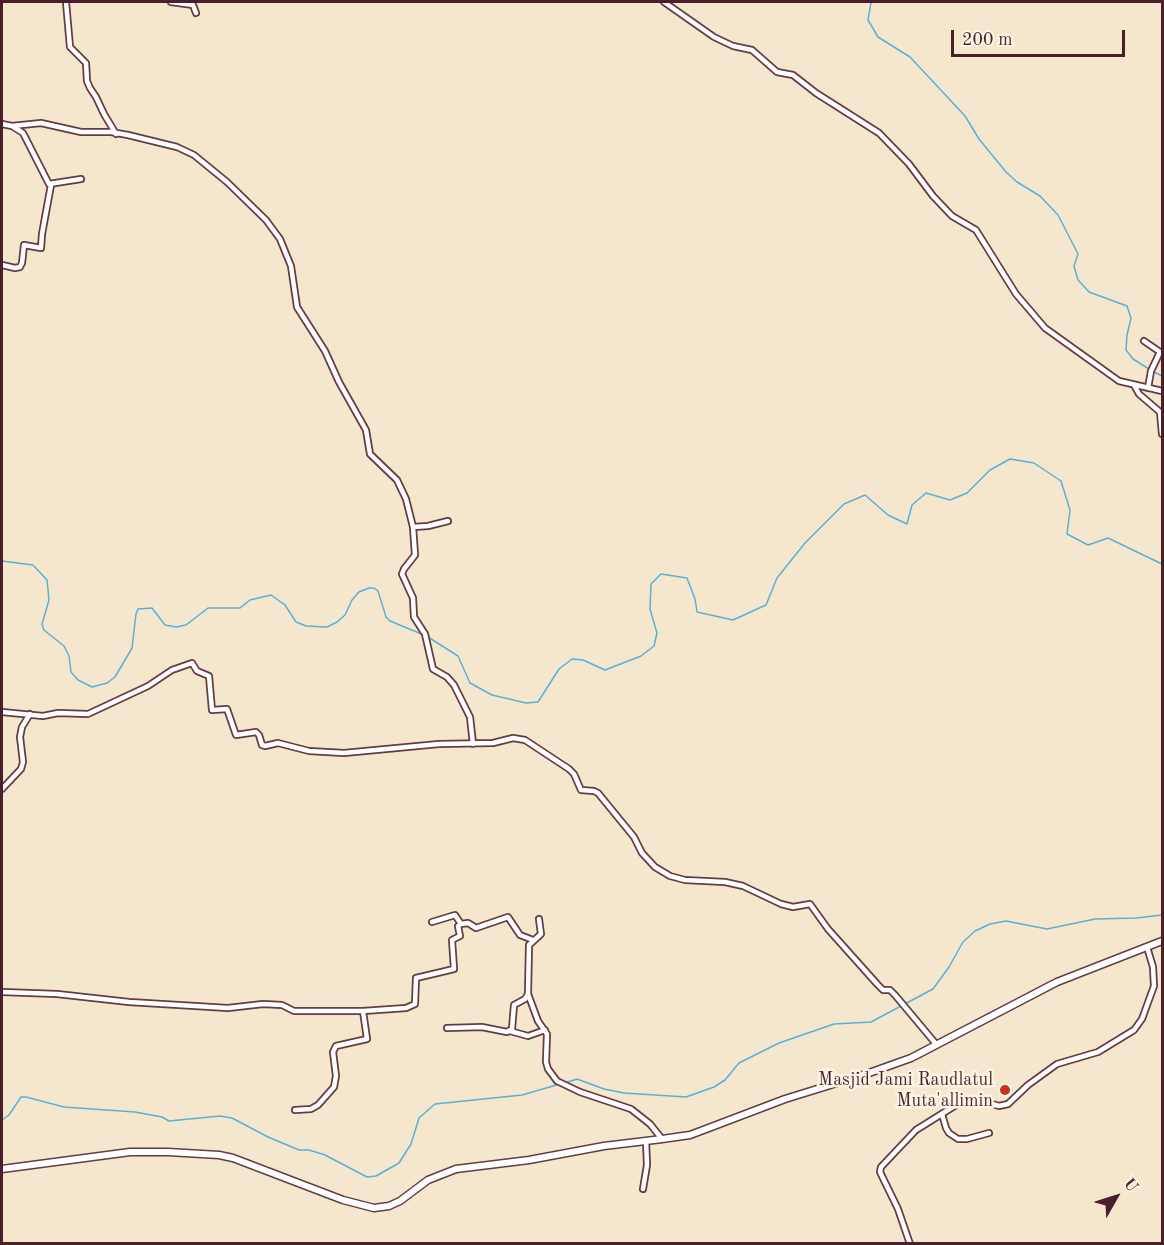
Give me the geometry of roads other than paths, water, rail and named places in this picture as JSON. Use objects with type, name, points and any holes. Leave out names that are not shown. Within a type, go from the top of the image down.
[{"type":"street","points":[[66,2],[70,47],[86,63],[87,81],[116,134]]},
{"type":"street","points":[[171,2],[193,5],[196,14]]},
{"type":"street","points":[[664,2],[714,37],[733,46],[752,50],[777,72],[793,75],[816,93],[879,133],[909,164],[933,196],[952,216],[976,230],[1016,294],[1045,328],[1113,377],[1134,385],[1162,391]]},
{"type":"street","points":[[2,124],[12,126],[41,123],[81,132],[111,132],[177,147],[194,156],[227,182],[266,220],[280,239],[291,266],[297,307],[325,351],[339,382],[366,430],[370,454],[398,480],[406,498],[413,527],[415,555],[402,573],[413,598],[414,617],[425,634],[433,669],[447,677],[454,685],[470,717],[473,744]]},
{"type":"street","points":[[12,126],[21,131],[29,141],[46,180],[51,185]]},
{"type":"street","points":[[51,185],[81,179]]},
{"type":"street","points":[[2,265],[20,267],[24,245],[41,248],[51,185]]},
{"type":"street","points":[[1144,341],[1161,353],[1149,376],[1148,388]]},
{"type":"street","points":[[1134,385],[1139,394],[1160,412],[1162,434]]},
{"type":"street","points":[[413,527],[448,521]]},
{"type":"street","points":[[2,712],[43,716],[68,712],[88,714],[148,686],[172,670],[192,663],[197,671],[205,672],[209,676],[212,710],[227,709],[236,735],[256,732],[262,745],[265,746],[278,743],[309,751],[344,753],[439,744],[493,743],[513,738],[525,740],[574,774],[581,790],[598,793],[634,837],[642,854],[655,867],[670,876],[685,880],[725,882],[743,886],[781,904],[793,907],[810,904],[828,930],[883,990],[890,990],[895,995],[936,1044]]},
{"type":"street","points":[[2,789],[21,768],[23,752],[20,737],[25,720],[30,714]]},
{"type":"street","points":[[432,922],[455,915],[461,924]]},
{"type":"street","points":[[461,924],[468,923],[476,928],[508,917],[522,937],[533,940]]},
{"type":"street","points":[[539,919],[541,934],[529,945],[528,994],[538,1021],[547,1034],[548,1069],[564,1086],[631,1109],[641,1116],[662,1139]]},
{"type":"street","points":[[2,992],[57,994],[129,1002],[228,1008],[263,1004],[282,1005],[294,1011],[363,1011],[406,1008],[415,1004],[416,978],[454,969],[452,942],[460,936],[458,926],[461,924]]},
{"type":"street","points":[[2,1169],[130,1152],[219,1155],[343,1200],[374,1208],[395,1204],[429,1180],[456,1169],[690,1135],[785,1099],[883,1069],[911,1058],[1057,982],[1162,941]]},
{"type":"street","points":[[910,1244],[898,1209],[880,1169],[916,1130],[967,1100],[979,1100],[999,1106],[1008,1104],[1028,1085],[1057,1064],[1098,1052],[1134,1030],[1142,1019],[1154,986],[1153,967],[1147,947]]},
{"type":"street","points":[[510,1031],[513,1027],[514,1007],[528,994]]},
{"type":"street","points":[[295,1110],[311,1109],[318,1105],[334,1087],[336,1076],[333,1052],[336,1046],[368,1039],[363,1011]]},
{"type":"street","points":[[447,1028],[482,1028],[510,1031],[528,1036],[545,1030]]},
{"type":"street","points":[[942,1114],[949,1133],[958,1139],[988,1133]]},
{"type":"street","points":[[643,1189],[647,1165],[646,1141]]},
{"type":"waterway","points":[[871,2],[868,20],[878,37],[910,57],[965,116],[979,139],[1006,172],[1017,182],[1040,196],[1058,215],[1078,254],[1074,266],[1078,280],[1089,292],[1127,306],[1131,318],[1126,350],[1133,359],[1149,369]]},
{"type":"waterway","points":[[1154,372],[1162,376]]},
{"type":"waterway","points":[[428,637],[458,656],[470,683],[492,695],[526,703],[538,702],[559,669],[572,659],[583,660],[605,670],[641,656],[654,646],[657,633],[650,609],[651,584],[661,574],[687,578],[697,612],[733,620],[766,605],[777,578],[805,543],[844,504],[865,495],[888,515],[907,524],[912,505],[926,493],[950,500],[967,493],[990,470],[1010,459],[1034,463],[1061,481],[1070,510],[1067,534],[1088,545],[1108,538],[1162,564]]},
{"type":"waterway","points":[[2,561],[33,565],[47,580],[49,600],[42,624],[44,630],[64,646],[69,656],[71,672],[78,680],[92,687],[107,683],[115,677],[132,648],[138,609],[152,608],[165,625],[176,627],[186,625],[208,608],[240,608],[250,600],[271,595],[285,605],[296,622],[306,626],[327,627],[345,615],[352,600],[359,592],[374,588],[378,591],[386,617],[390,621],[424,635]]},
{"type":"waterway","points":[[565,1083],[577,1079],[604,1089],[624,1093],[686,1097],[714,1087],[725,1080],[739,1063],[779,1043],[834,1024],[871,1022],[933,989],[963,942],[975,931],[990,924],[1006,921],[1047,929],[1095,919],[1162,915]]},
{"type":"waterway","points":[[2,1120],[9,1115],[21,1097],[64,1107],[135,1112],[162,1117],[169,1121],[220,1116],[232,1118],[299,1150],[309,1150],[325,1155],[367,1177],[376,1176],[399,1163],[411,1144],[419,1118],[435,1104],[522,1095],[560,1084]]},
{"type":"place","name":"Masjid Jami Raudlatul Muta'allimin","points":[[1005,1090]]}]
